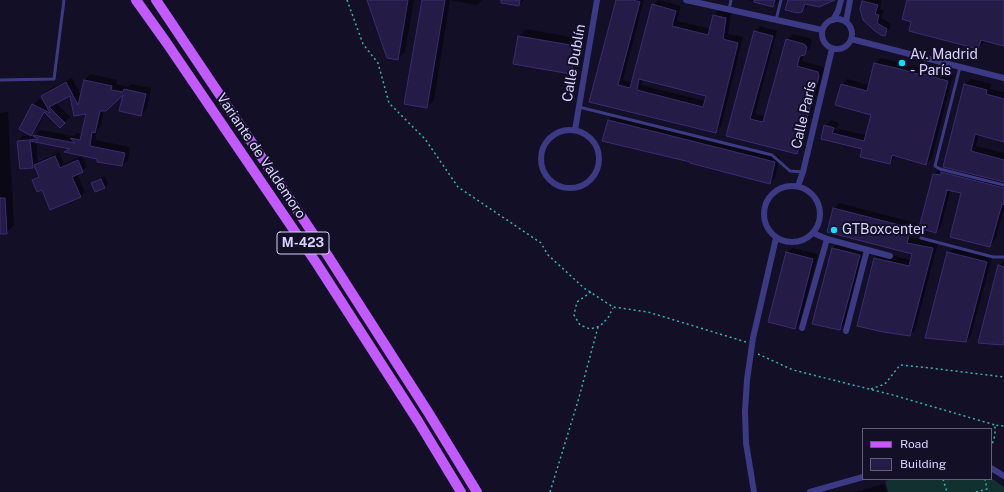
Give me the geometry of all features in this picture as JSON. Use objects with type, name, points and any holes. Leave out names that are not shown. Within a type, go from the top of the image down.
[{"type":"main road","name":"Variante de Valdemoro","points":[[136,0],[317,264],[418,421],[461,492]]},
{"type":"main road","name":"Variante de Valdemoro","points":[[156,0],[328,256],[428,412],[477,492]]},
{"type":"street","name":"Calle Dublín","points":[[575,130],[597,0]]},
{"type":"street","points":[[686,0],[822,30]]},
{"type":"street","points":[[833,20],[838,11],[841,0]]},
{"type":"street","points":[[846,22],[850,0]]},
{"type":"street","points":[[837,19],[846,22],[852,30],[852,34],[846,47],[840,50],[832,49],[826,46],[821,36],[822,30],[826,23],[837,19]]},
{"type":"street","points":[[851,39],[1004,78]]},
{"type":"street","name":"Calle París","points":[[798,186],[803,172],[832,49]]},
{"type":"street","points":[[575,130],[587,135],[595,145],[599,157],[597,170],[589,181],[578,187],[565,188],[553,183],[544,173],[541,161],[543,148],[550,137],[562,131],[575,130]]},
{"type":"street","points":[[789,186],[798,186],[813,194],[820,210],[820,218],[818,226],[813,233],[807,239],[791,243],[783,242],[769,232],[765,225],[763,216],[764,207],[773,192],[789,186]]},
{"type":"street","points":[[813,233],[827,239],[890,256]]},
{"type":"street","points":[[754,492],[746,443],[745,411],[747,380],[752,344],[776,238]]},
{"type":"street","points":[[802,328],[827,239]]},
{"type":"street","points":[[846,331],[867,250]]},
{"type":"street","points":[[992,469],[1004,476]]},
{"type":"street","points":[[810,492],[862,477]]},
{"type":"lane","points":[[0,80],[54,79],[64,0]]},
{"type":"lane","points":[[729,10],[731,0]]},
{"type":"lane","points":[[776,20],[781,0]]},
{"type":"lane","points":[[960,67],[935,166],[940,170],[1004,185]]},
{"type":"lane","points":[[579,107],[772,155],[790,171],[803,172]]},
{"type":"lane","points":[[921,238],[993,257],[1004,257]]},
{"type":"path","points":[[347,0],[363,44],[378,63],[389,103],[425,139],[458,187],[541,243],[548,255],[584,288],[613,307],[648,312],[752,344]]},
{"type":"path","points":[[591,292],[577,302],[574,315],[580,325],[590,329],[600,326],[608,318],[613,307]]},
{"type":"path","points":[[550,492],[578,401],[598,327]]},
{"type":"path","points":[[751,351],[792,370],[871,390],[995,425],[1004,426]]},
{"type":"path","points":[[871,390],[885,384],[900,365],[1004,377]]},
{"type":"path","points":[[992,445],[995,435],[995,425]]},
{"type":"path","points":[[944,480],[947,492]]},
{"type":"path","points":[[976,492],[987,489],[985,480]]},
{"type":"green space","points":[[992,479],[1004,487],[1004,492],[888,492],[885,481],[992,480]]},
{"type":"building","points":[[367,0],[408,0],[398,60],[387,58]]},
{"type":"building","points":[[422,0],[445,0],[427,108],[404,104]]},
{"type":"building","points":[[501,0],[520,0],[519,6],[501,3]]},
{"type":"building","points":[[616,0],[633,0],[640,2],[618,85],[630,88],[652,4],[676,11],[672,26],[708,35],[713,15],[726,18],[723,39],[738,43],[716,133],[589,102]],"holes":[[[639,79],[706,96],[703,107],[637,90]]]},
{"type":"building","points":[[754,0],[775,0],[773,7],[754,2]]},
{"type":"building","points":[[788,0],[835,0],[819,7],[805,4],[802,12],[798,13],[785,10]]},
{"type":"building","points":[[907,0],[1004,0],[1004,46],[981,40],[978,49],[909,31],[911,22],[902,19]]},
{"type":"building","points":[[862,1],[878,5],[875,14],[879,15],[877,23],[887,29],[885,36],[875,31],[863,20],[860,9]]},
{"type":"building","points":[[754,31],[773,36],[750,119],[763,122],[786,39],[804,44],[807,47],[805,55],[800,56],[797,66],[818,72],[819,76],[797,154],[726,136]]},
{"type":"building","points":[[518,36],[576,46],[571,74],[513,64]]},
{"type":"building","points":[[874,63],[948,81],[926,165],[892,155],[890,164],[860,157],[862,149],[821,139],[824,125],[834,128],[832,133],[864,141],[871,115],[835,105],[841,84],[867,91]]},
{"type":"building","points":[[84,80],[112,86],[111,90],[123,92],[124,89],[146,94],[141,116],[119,111],[123,95],[106,111],[100,111],[95,133],[92,132],[90,146],[125,153],[122,166],[97,162],[97,159],[64,152],[70,149],[30,141],[33,168],[20,169],[17,141],[38,139],[33,135],[75,143],[70,138],[80,140],[86,114],[74,116],[70,96],[49,107],[65,123],[60,128],[44,112],[31,136],[19,129],[32,104],[50,113],[41,96],[66,82],[78,105]]},
{"type":"building","points":[[964,84],[987,90],[986,94],[1004,99],[1004,142],[975,134],[971,151],[1004,160],[1004,182],[943,167]]},
{"type":"building","points":[[608,120],[775,162],[770,184],[690,162],[602,141]]},
{"type":"building","points":[[55,156],[60,168],[78,160],[83,172],[72,177],[81,197],[50,210],[42,190],[37,192],[32,180],[39,177],[34,165]]},
{"type":"building","points":[[941,172],[1004,188],[1004,205],[1002,204],[990,247],[950,237],[961,193],[947,190],[936,233],[919,228],[933,174],[941,175]]},
{"type":"building","points":[[101,179],[105,188],[95,192],[91,183]]},
{"type":"building","points":[[0,198],[5,198],[7,234],[0,234]]},
{"type":"building","points":[[833,208],[911,228],[907,243],[933,248],[910,336],[857,326],[874,258],[909,266],[912,254],[827,232]]},
{"type":"building","points":[[832,248],[860,255],[840,330],[812,324]]},
{"type":"building","points":[[786,252],[813,259],[795,329],[768,322]]},
{"type":"building","points":[[947,252],[987,262],[966,342],[925,338]]},
{"type":"building","points":[[998,265],[1004,267],[1003,345],[978,343]]},
{"type":"place","name":"Av. Madrid - París","points":[[902,63]]},
{"type":"place","name":"GTBoxcenter","points":[[834,230]]}]
